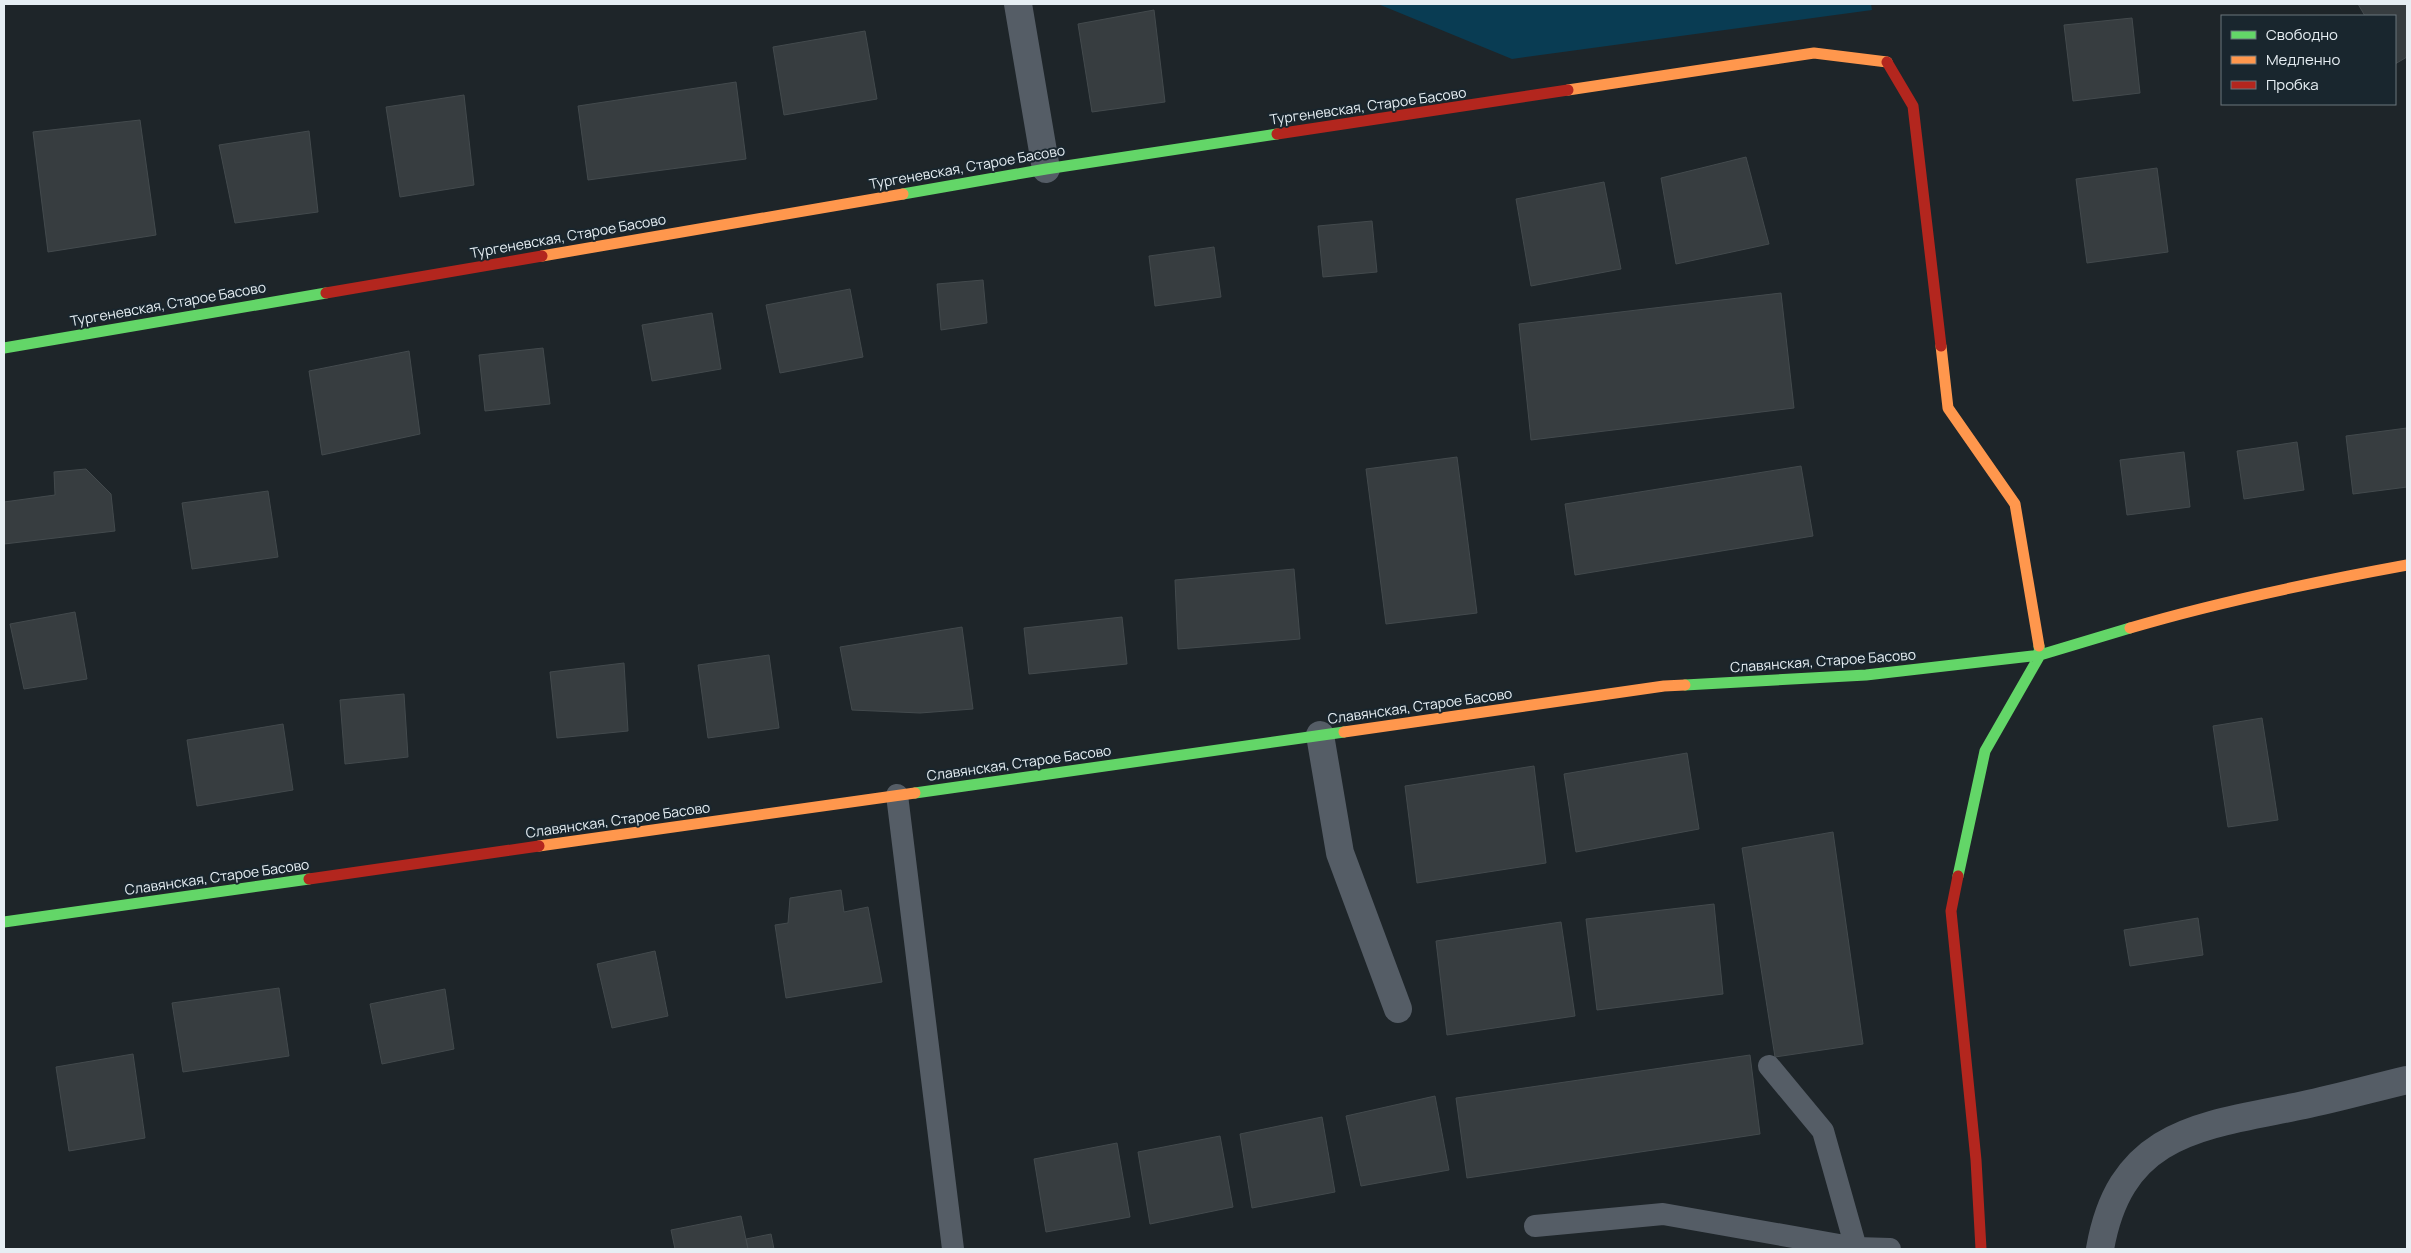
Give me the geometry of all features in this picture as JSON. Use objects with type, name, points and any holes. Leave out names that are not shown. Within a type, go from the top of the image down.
[{"type":"street","points":[[1018,4],[1046,168]]},
{"type":"street","name":"Тургеневская, Старое Басово","points":[[4,348],[1046,168],[1814,53],[1887,62],[1913,106],[1948,408],[2015,504],[2040,655]]},
{"type":"street","name":"Славянская, Старое Басово","points":[[4,922],[1664,686],[1866,675],[2040,655],[2177,614],[2320,581],[2407,565]]},
{"type":"street","points":[[1981,1249],[1976,1160],[1951,911],[1985,751],[2040,655]]},
{"type":"street","points":[[1320,735],[1340,853],[1398,1009]]},
{"type":"street","points":[[2100,1249],[2104,1222],[2119,1187],[2141,1160],[2171,1139],[2200,1127],[2236,1118],[2304,1105],[2407,1080]]},
{"type":"lane","points":[[897,796],[953,1249]]},
{"type":"lane","points":[[1768,1066],[1823,1131],[1856,1248]]},
{"type":"lane","points":[[1535,1226],[1663,1214],[1856,1248],[1890,1249]]},
{"type":"shaded area","points":[[1378,4],[1871,4],[1872,10],[1512,59]]},
{"type":"building","points":[[2358,4],[2407,4],[2407,57],[2396,63],[2396,15],[2364,15]]},
{"type":"building","points":[[1154,10],[1165,102],[1092,112],[1078,24]]},
{"type":"building","points":[[2132,18],[2140,93],[2073,101],[2064,25]]},
{"type":"building","points":[[865,31],[877,99],[784,115],[773,47]]},
{"type":"building","points":[[736,82],[746,159],[588,180],[578,106]]},
{"type":"building","points":[[464,95],[474,185],[400,197],[386,107]]},
{"type":"building","points":[[140,120],[156,235],[48,252],[33,132]]},
{"type":"building","points":[[309,131],[318,212],[235,223],[219,145]]},
{"type":"building","points":[[1746,157],[1769,244],[1676,264],[1661,178]]},
{"type":"building","points":[[2157,168],[2168,252],[2087,263],[2076,179]]},
{"type":"building","points":[[1604,182],[1621,269],[1531,286],[1516,199]]},
{"type":"building","points":[[1372,221],[1377,272],[1323,277],[1318,226]]},
{"type":"building","points":[[1214,247],[1221,297],[1155,306],[1149,256]]},
{"type":"building","points":[[983,280],[987,323],[941,330],[937,284]]},
{"type":"building","points":[[850,289],[863,357],[780,373],[766,305]]},
{"type":"building","points":[[1781,293],[1794,408],[1531,440],[1519,324]]},
{"type":"building","points":[[712,313],[721,369],[652,381],[642,325]]},
{"type":"building","points":[[543,348],[550,404],[485,411],[479,355]]},
{"type":"building","points":[[409,351],[420,434],[322,455],[309,371]]},
{"type":"building","points":[[2407,428],[2407,487],[2353,494],[2346,436]]},
{"type":"building","points":[[2297,442],[2304,490],[2244,499],[2237,451]]},
{"type":"building","points":[[2184,452],[2190,507],[2127,515],[2120,460]]},
{"type":"building","points":[[1457,457],[1477,613],[1386,624],[1366,469]]},
{"type":"building","points":[[1801,466],[1813,536],[1575,575],[1565,504]]},
{"type":"building","points":[[86,469],[111,494],[115,531],[4,544],[4,502],[55,495],[54,472]]},
{"type":"building","points":[[268,491],[278,557],[192,569],[182,503]]},
{"type":"building","points":[[1294,569],[1300,639],[1178,649],[1175,580]]},
{"type":"building","points":[[75,612],[87,679],[24,689],[10,624]]},
{"type":"building","points":[[1122,617],[1127,664],[1029,674],[1024,628]]},
{"type":"building","points":[[962,627],[973,709],[920,713],[852,710],[840,647]]},
{"type":"building","points":[[769,655],[779,728],[708,738],[698,665]]},
{"type":"building","points":[[624,663],[628,731],[557,738],[550,672]]},
{"type":"building","points":[[404,694],[408,757],[345,764],[340,700]]},
{"type":"building","points":[[2262,718],[2278,820],[2228,827],[2213,726]]},
{"type":"building","points":[[283,724],[293,790],[197,806],[187,740]]},
{"type":"building","points":[[1687,753],[1699,829],[1576,852],[1564,774]]},
{"type":"building","points":[[1534,766],[1546,863],[1417,883],[1405,786]]},
{"type":"building","points":[[1833,832],[1863,1044],[1775,1057],[1742,848]]},
{"type":"building","points":[[841,890],[844,912],[868,907],[882,982],[786,998],[775,925],[788,923],[790,898]]},
{"type":"building","points":[[1714,904],[1723,994],[1597,1010],[1586,919]]},
{"type":"building","points":[[2198,918],[2203,955],[2130,966],[2124,930]]},
{"type":"building","points":[[1561,922],[1575,1016],[1447,1035],[1436,941]]},
{"type":"building","points":[[655,951],[668,1016],[612,1028],[597,964]]},
{"type":"building","points":[[279,988],[289,1056],[183,1072],[172,1003]]},
{"type":"building","points":[[445,989],[454,1049],[382,1064],[370,1004]]},
{"type":"building","points":[[133,1054],[145,1138],[69,1151],[56,1067]]},
{"type":"building","points":[[1750,1055],[1760,1134],[1467,1178],[1456,1098]]},
{"type":"building","points":[[1435,1096],[1449,1170],[1361,1186],[1346,1116]]},
{"type":"building","points":[[1322,1117],[1335,1192],[1252,1208],[1240,1134]]},
{"type":"building","points":[[1220,1136],[1233,1207],[1150,1224],[1138,1152]]},
{"type":"building","points":[[1117,1143],[1130,1217],[1046,1232],[1034,1159]]},
{"type":"building","points":[[741,1216],[748,1249],[675,1249],[671,1230]]},
{"type":"building","points":[[771,1234],[774,1249],[748,1249],[746,1239]]},
{"type":"traffic: fast","points":[[903,194],[1046,169],[1277,134]]},
{"type":"traffic: fast","points":[[4,348],[326,293]]},
{"type":"traffic: fast","points":[[1685,685],[1866,675],[2040,655],[2130,628]]},
{"type":"traffic: fast","points":[[1958,876],[1985,751],[2040,655],[2039,646]]},
{"type":"traffic: fast","points":[[915,793],[1344,732]]},
{"type":"traffic: fast","points":[[4,922],[309,879]]},
{"type":"traffic: slow","points":[[1568,90],[1814,53],[1887,62]]},
{"type":"traffic: slow","points":[[542,256],[903,194]]},
{"type":"traffic: slow","points":[[1941,346],[1948,408],[2015,504],[2039,646]]},
{"type":"traffic: slow","points":[[2130,628],[2268,593],[2407,565]]},
{"type":"traffic: slow","points":[[1344,732],[1664,686],[1685,685]]},
{"type":"traffic: slow","points":[[539,846],[915,793]]},
{"type":"traffic: jam","points":[[1887,62],[1913,106],[1941,346]]},
{"type":"traffic: jam","points":[[1277,134],[1568,90]]},
{"type":"traffic: jam","points":[[326,293],[542,256]]},
{"type":"traffic: jam","points":[[309,879],[539,846]]},
{"type":"traffic: jam","points":[[1958,876],[1951,911],[1976,1160],[1981,1249]]}]
